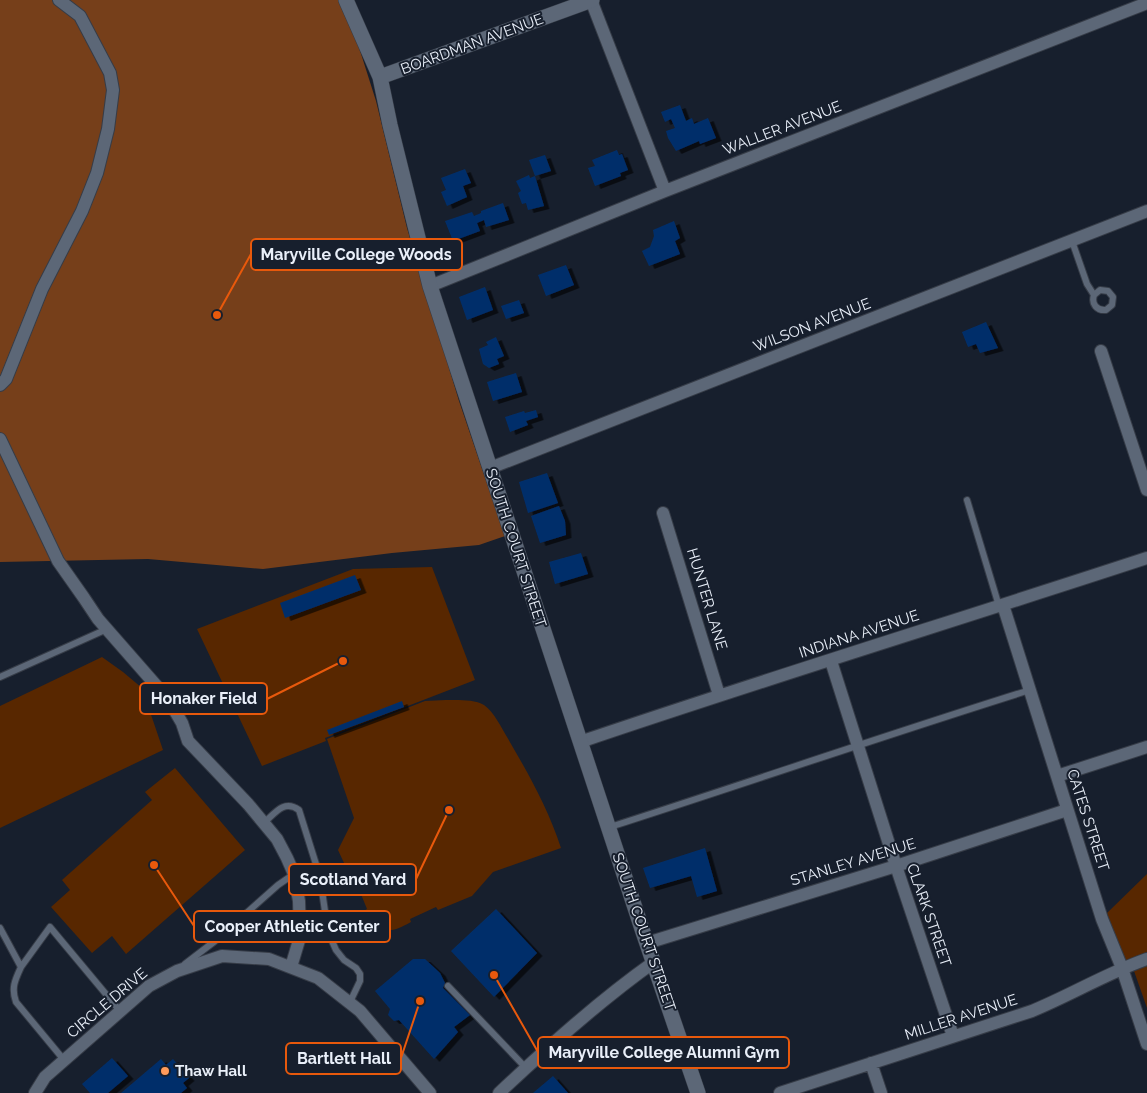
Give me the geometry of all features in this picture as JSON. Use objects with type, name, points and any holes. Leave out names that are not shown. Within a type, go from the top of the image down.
[{"type":"street","points":[[0,386],[6,378],[42,289],[82,211],[97,173],[108,129],[113,90],[110,73],[80,16],[59,0]]},
{"type":"street","name":"SOUTH COURT STREET","points":[[346,0],[380,77],[430,286],[608,828],[698,1093]]},
{"type":"street","points":[[592,0],[665,191]]},
{"type":"street","name":"BOARDMAN AVENUE","points":[[380,77],[592,0]]},
{"type":"street","name":"WALLER AVENUE","points":[[430,286],[665,191],[1147,3]]},
{"type":"street","name":"WILSON AVENUE","points":[[490,468],[1147,211]]},
{"type":"street","points":[[1101,351],[1147,490]]},
{"type":"street","points":[[0,439],[58,560],[98,619],[168,699],[182,723],[188,741],[277,839],[294,874],[299,901],[300,937],[291,967]]},
{"type":"street","name":"HUNTER LANE","points":[[663,513],[719,695]]},
{"type":"street","name":"INDIANA AVENUE","points":[[580,742],[719,695],[831,661],[1147,558]]},
{"type":"street","name":"CATES STREET","points":[[1001,606],[1030,690],[1102,919],[1122,968],[1147,1044]]},
{"type":"street","name":"CLARK STREET","points":[[831,661],[896,866],[953,1036]]},
{"type":"street","points":[[1056,776],[1147,747]]},
{"type":"street","name":"STANLEY AVENUE","points":[[647,943],[896,866],[1067,810]]},
{"type":"street","name":"CIRCLE DRIVE","points":[[35,1093],[45,1077],[149,986],[176,971],[222,956],[269,959],[318,978],[360,1011],[430,1093]]},
{"type":"street","name":"MILLER AVENUE","points":[[780,1093],[1032,1011],[1122,968],[1147,959]]},
{"type":"street","points":[[499,1093],[628,981],[654,962]]},
{"type":"street","points":[[871,1063],[881,1093]]},
{"type":"lane","points":[[1072,241],[1087,284],[1094,295]]},
{"type":"lane","points":[[967,500],[1001,606]]},
{"type":"lane","points":[[0,677],[107,629]]},
{"type":"lane","points":[[608,828],[1030,690]]},
{"type":"lane","points":[[264,823],[278,809],[284,806],[293,806],[299,810],[320,877],[328,932],[340,955],[356,968],[360,974],[360,981],[350,1002]]},
{"type":"lane","points":[[176,971],[216,941],[278,885],[294,874]]},
{"type":"lane","points":[[64,1060],[16,1002],[13,992],[15,981],[21,968],[50,927],[120,1011]]},
{"type":"lane","points":[[0,928],[21,968]]},
{"type":"lane","points":[[448,986],[526,1068]]},
{"type":"shaded area","points":[[0,0],[339,0],[356,38],[376,101],[407,228],[459,401],[505,536],[479,545],[392,553],[263,569],[148,559],[0,562]]},
{"type":"shaded area","points":[[432,567],[475,680],[325,738],[326,741],[262,766],[197,629],[353,569]]},
{"type":"shaded area","points":[[102,657],[142,688],[163,750],[0,828],[0,706]]},
{"type":"shaded area","points":[[425,701],[475,702],[484,705],[491,712],[500,724],[537,791],[561,848],[493,872],[472,896],[438,910],[436,907],[410,919],[411,922],[397,929],[384,929],[375,925],[366,915],[364,911],[367,909],[354,877],[351,878],[338,850],[354,818],[327,739]]},
{"type":"shaded area","points":[[175,768],[245,850],[126,954],[112,936],[92,953],[51,907],[70,890],[62,880],[152,800],[145,792]]},
{"type":"shaded area","points":[[1147,874],[1147,952],[1124,962],[1107,913]]},
{"type":"shaded area","points":[[1147,966],[1147,1008],[1134,971]]},
{"type":"building","points":[[680,105],[686,121],[692,118],[694,124],[708,118],[716,138],[700,144],[699,141],[676,151],[666,131],[675,128],[671,119],[665,122],[661,112]]},
{"type":"building","points":[[617,150],[619,155],[622,154],[628,170],[620,173],[621,176],[595,186],[588,168],[595,166],[592,160]]},
{"type":"building","points":[[545,155],[551,171],[535,176],[529,160]]},
{"type":"building","points":[[465,169],[471,183],[463,186],[467,197],[447,206],[441,192],[446,190],[441,178]]},
{"type":"building","points":[[529,175],[530,178],[535,176],[544,206],[528,210],[526,203],[522,204],[518,193],[521,191],[516,181]]},
{"type":"building","points":[[503,203],[509,220],[486,227],[484,220],[477,223],[480,231],[453,241],[445,221],[472,212],[474,216],[481,213],[481,211]]},
{"type":"building","points":[[674,221],[680,238],[675,241],[680,254],[649,266],[642,251],[650,247],[654,236],[653,230]]},
{"type":"building","points":[[566,265],[574,285],[546,296],[538,275]]},
{"type":"building","points":[[485,287],[493,310],[467,320],[459,297]]},
{"type":"building","points":[[519,300],[524,313],[506,319],[501,306]]},
{"type":"building","points":[[986,322],[998,348],[980,353],[976,344],[968,347],[962,332]]},
{"type":"building","points":[[496,337],[504,356],[497,359],[499,364],[489,368],[483,364],[479,349],[488,345],[486,342]]},
{"type":"building","points":[[516,373],[522,392],[493,401],[487,382]]},
{"type":"building","points":[[536,410],[538,417],[526,421],[528,425],[510,432],[505,417],[524,411],[525,413]]},
{"type":"building","points":[[547,473],[558,503],[528,513],[519,482]]},
{"type":"building","points":[[559,506],[565,521],[566,535],[540,543],[531,516]]},
{"type":"building","points":[[581,553],[588,574],[555,584],[549,562]]},
{"type":"building","points":[[355,575],[361,590],[285,618],[280,603]]},
{"type":"building","points":[[402,701],[404,707],[329,735],[327,730]]},
{"type":"building","points":[[705,848],[717,891],[697,897],[691,876],[650,888],[643,868]]},
{"type":"building","points":[[496,909],[537,953],[494,997],[451,951]]},
{"type":"building","points":[[413,959],[425,959],[440,973],[445,983],[443,988],[470,1015],[454,1027],[458,1032],[434,1059],[399,1020],[394,1021],[388,1015],[390,1009],[375,991]]},
{"type":"building","points":[[112,1058],[128,1076],[108,1093],[90,1093],[82,1084]]},
{"type":"building","name":"Thaw Hall","points":[[161,1059],[166,1065],[173,1059],[189,1078],[183,1083],[187,1088],[181,1093],[121,1093]]},
{"type":"building","points":[[553,1076],[568,1093],[533,1093]]},
{"type":"place","name":"Maryville College Woods","points":[[217,315]]},
{"type":"place","name":"Honaker Field","points":[[343,661]]},
{"type":"place","name":"Scotland Yard","points":[[449,810]]},
{"type":"place","name":"Cooper Athletic Center","points":[[154,865]]},
{"type":"place","name":"Maryville College Alumni Gym","points":[[494,975]]},
{"type":"place","name":"Bartlett Hall","points":[[420,1001]]},
{"type":"place","name":"Thaw Hall","points":[[165,1071]]}]
